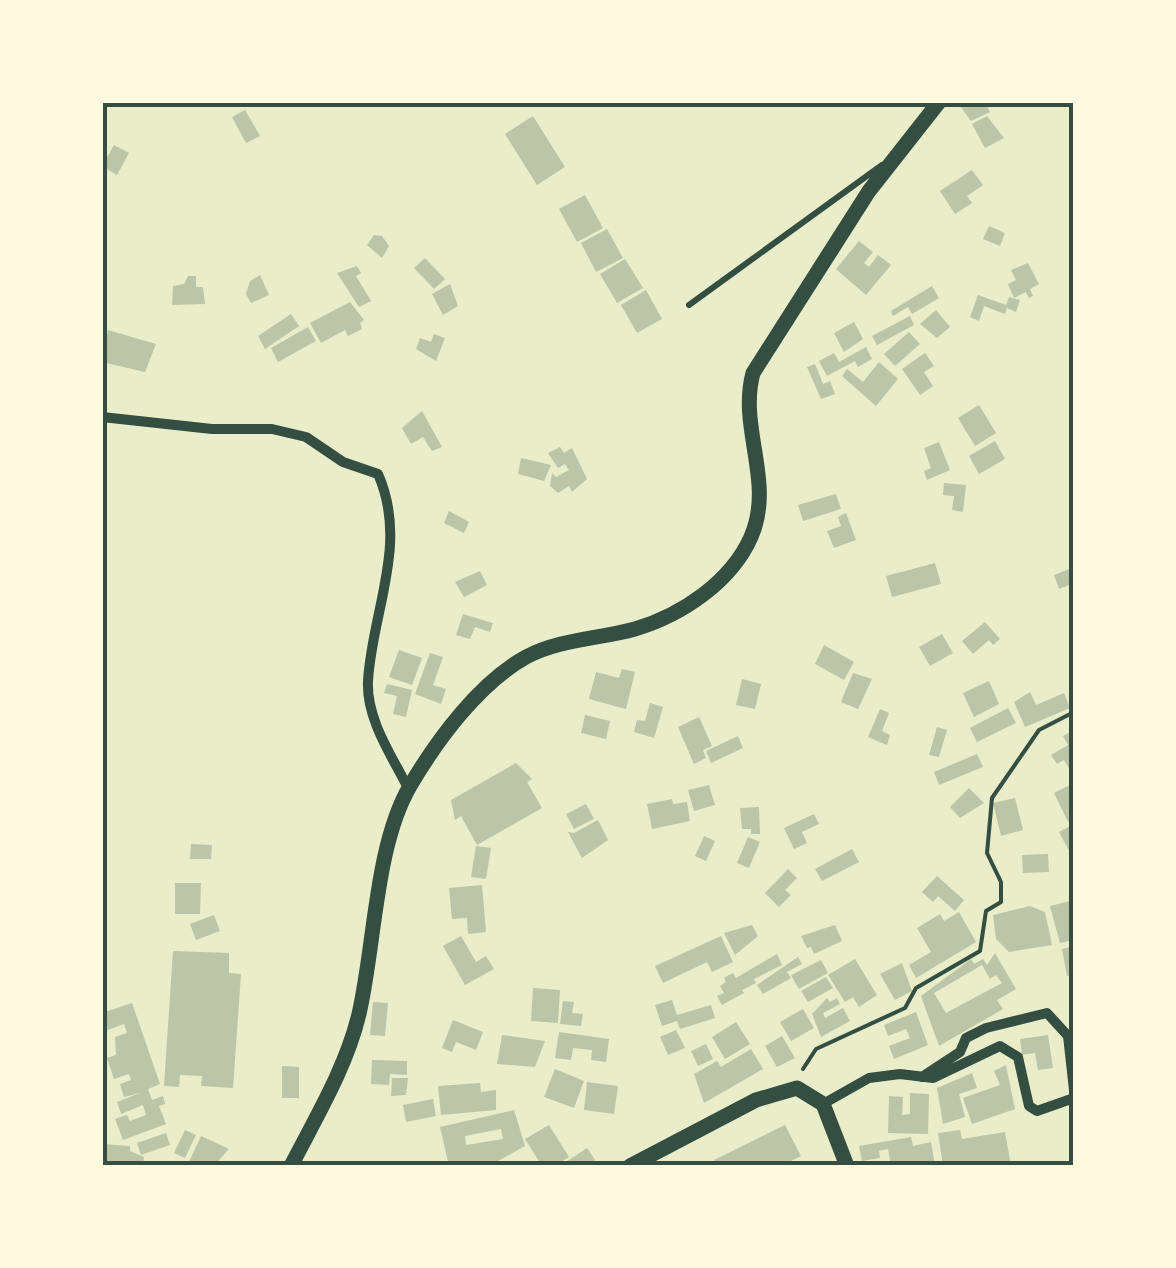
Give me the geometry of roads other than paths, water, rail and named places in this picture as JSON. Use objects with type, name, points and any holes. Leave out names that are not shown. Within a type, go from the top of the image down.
[{"type":"street","points":[[291,1166],[354,1030],[386,865],[408,788],[476,699],[512,666],[550,646],[635,629],[677,612],[708,592],[727,571],[749,541],[760,500],[748,400],[753,373],[869,191],[938,102]]},
{"type":"street","points":[[102,418],[272,429],[306,437],[343,462],[378,474],[391,551],[368,680],[370,703],[408,788]]},
{"type":"street","points":[[921,1078],[960,1052],[966,1038],[986,1028],[1048,1014],[1068,1036],[1074,1090]]},
{"type":"street","points":[[823,1104],[869,1078],[900,1074],[921,1078],[958,1070],[994,1048],[1006,1046],[1018,1057],[1028,1106],[1036,1111],[1074,1098]]},
{"type":"street","points":[[630,1166],[756,1100],[798,1088],[823,1104],[848,1166]]},
{"type":"lane","points":[[689,305],[900,152]]}]
